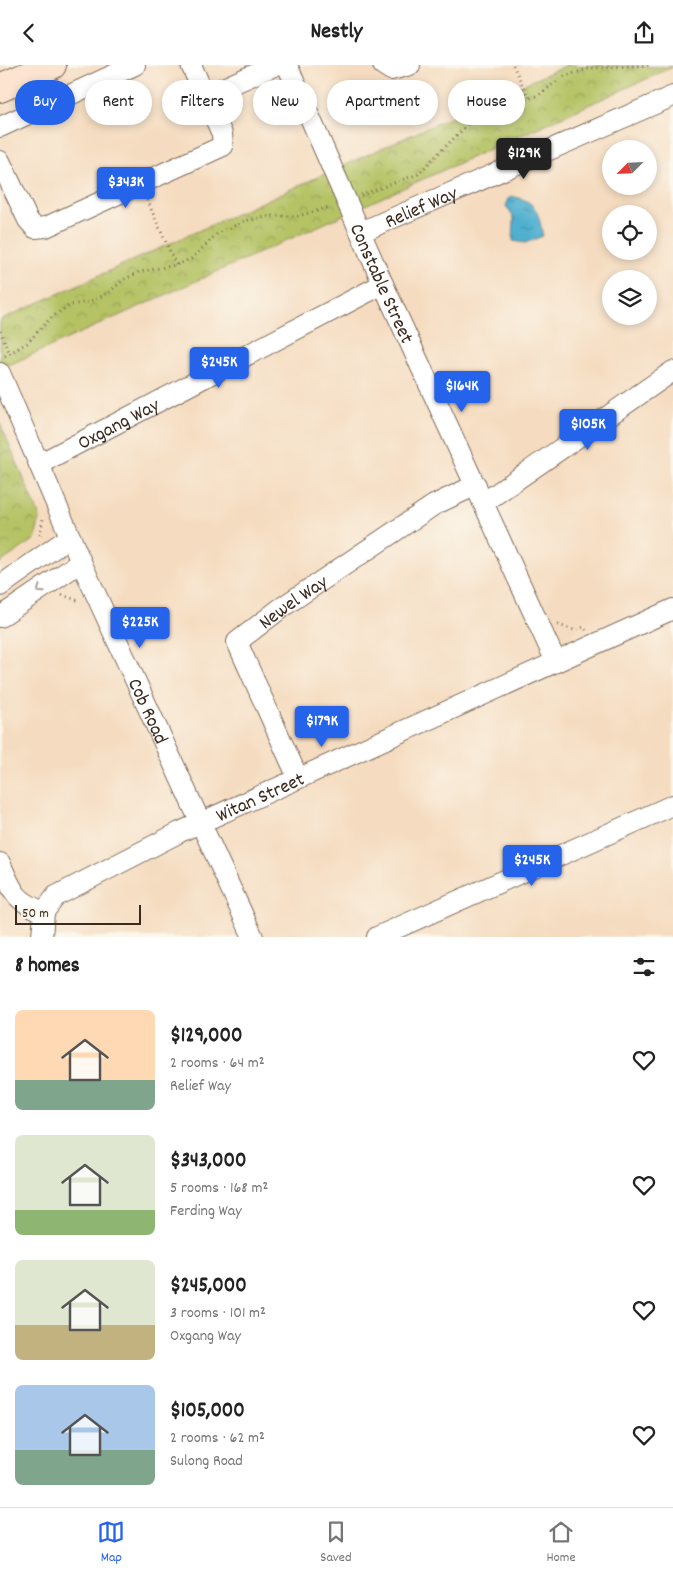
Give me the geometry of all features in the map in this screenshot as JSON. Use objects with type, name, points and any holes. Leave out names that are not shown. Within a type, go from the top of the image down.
[{"type":"street","points":[[0,88],[52,65]]},
{"type":"street","points":[[0,127],[135,65]]},
{"type":"street","points":[[191,65],[198,80]]},
{"type":"street","points":[[242,80],[276,65]]},
{"type":"street","name":"Constable Street","points":[[287,65],[383,284],[556,662]]},
{"type":"street","points":[[383,65],[391,70],[410,65]]},
{"type":"street","name":"Relief Way","points":[[361,232],[673,96]]},
{"type":"street","points":[[0,161],[28,220],[35,228],[46,227],[222,146],[222,134],[218,125]]},
{"type":"street","name":"Oxgang Way","points":[[39,463],[383,284]]},
{"type":"street","points":[[480,494],[673,371]]},
{"type":"street","name":"Cob Road","points":[[0,373],[81,562],[252,937]]},
{"type":"street","name":"Newel Way","points":[[298,778],[237,643],[281,608],[434,505],[480,494]]},
{"type":"street","points":[[0,586],[70,537]]},
{"type":"street","points":[[0,617],[60,586],[81,562]]},
{"type":"street","name":"Witan Street","points":[[44,912],[56,897],[201,823],[673,609]]},
{"type":"street","points":[[377,937],[673,805]]},
{"type":"street","points":[[0,863],[15,896],[28,906],[44,912],[42,937]]},
{"type":"path","points":[[513,65],[529,99]]},
{"type":"path","points":[[0,359],[27,343],[52,317],[70,305],[88,302],[107,294],[123,280],[139,272],[176,265],[191,259],[218,233],[244,221],[272,216],[298,216],[347,201],[418,175],[472,121],[499,106],[539,95],[562,77],[575,71],[590,68],[651,65]]},
{"type":"path","points":[[140,184],[176,265]]},
{"type":"path","points":[[43,516],[38,545],[45,554]]},
{"type":"path","points":[[60,586],[72,599],[88,603]]},
{"type":"path","points":[[60,586],[72,599]]},
{"type":"green space","points":[[567,65],[673,67],[0,369],[0,320],[434,125],[438,125],[438,123],[448,119],[448,125],[525,125],[525,84]]},
{"type":"green space","points":[[0,423],[40,517],[35,539],[0,563]]},
{"type":"water","points":[[510,196],[526,201],[535,208],[540,220],[543,236],[525,243],[513,241],[514,218],[506,206]]}]
